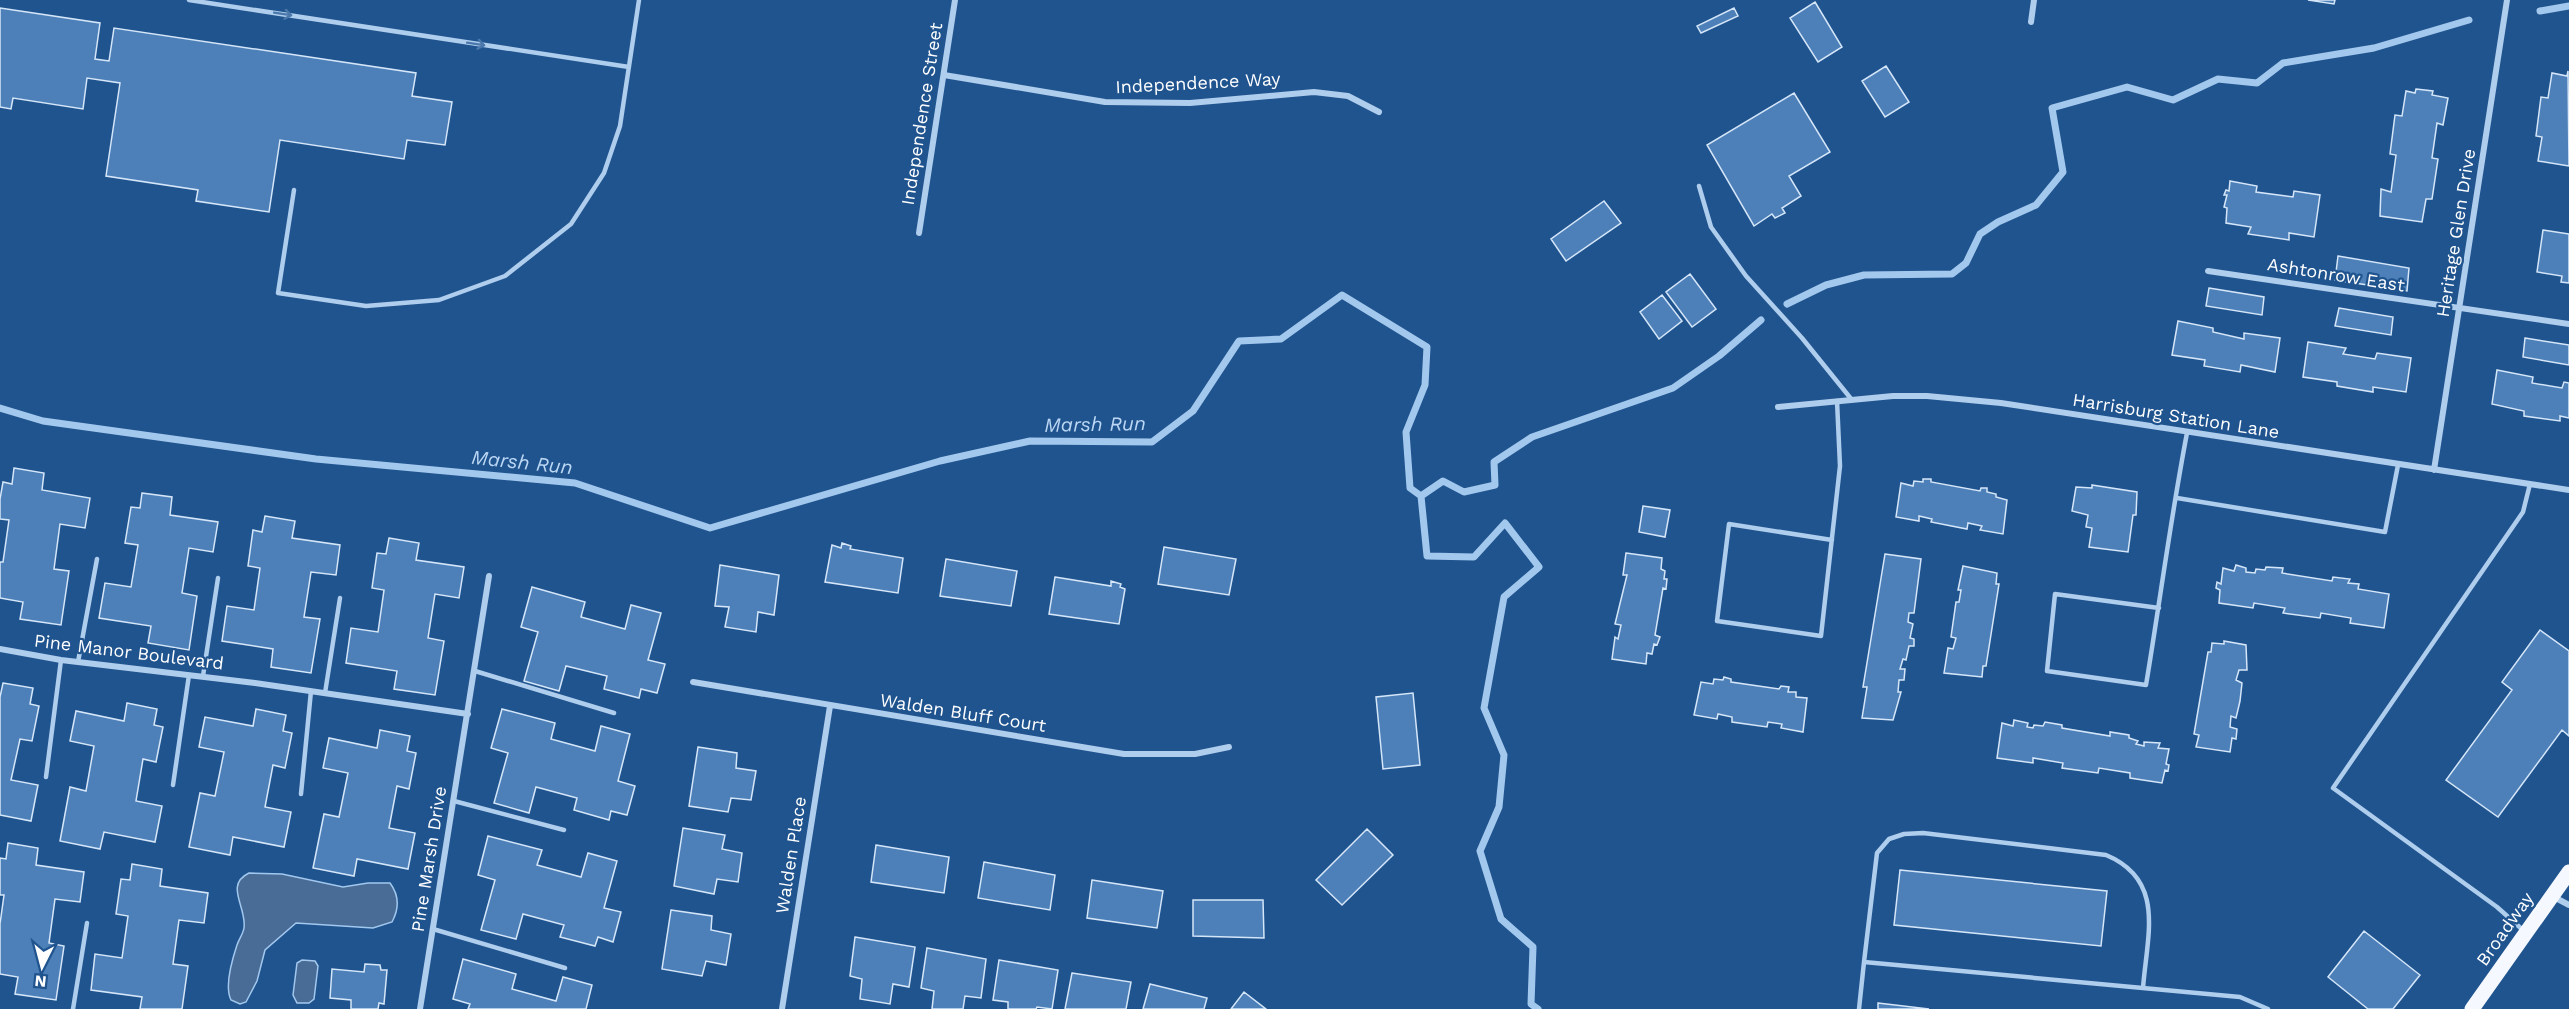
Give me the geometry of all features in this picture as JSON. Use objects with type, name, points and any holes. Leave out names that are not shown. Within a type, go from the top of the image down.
[{"type":"main road","name":"Broadway","points":[[2472,1009],[2569,872]]},
{"type":"street","name":"Independence Street","points":[[919,233],[955,0]]},
{"type":"street","points":[[2031,22],[2034,0]]},
{"type":"street","name":"Heritage Glen Drive","points":[[2434,470],[2507,0]]},
{"type":"street","name":"Independence Way","points":[[944,75],[1104,102],[1190,103],[1314,92],[1348,96],[1379,112]]},
{"type":"street","name":"Ashtonrow East","points":[[2208,270],[2569,324]]},
{"type":"street","name":"Harrisburg Station Lane","points":[[1778,407],[1893,396],[1968,400],[2569,490]]},
{"type":"street","name":"Pine Marsh Drive","points":[[420,1009],[489,576]]},
{"type":"street","name":"Pine Manor Boulevard","points":[[0,650],[61,660],[311,691]]},
{"type":"street","name":"Walden Bluff Court","points":[[693,682],[1124,754],[1194,754],[1229,747]]},
{"type":"street","points":[[311,691],[468,714]]},
{"type":"street","name":"Walden Place","points":[[782,1009],[830,706]]},
{"type":"street","points":[[2552,896],[2569,905]]},
{"type":"lane","points":[[189,0],[629,67]]},
{"type":"lane","points":[[294,190],[278,293],[366,306],[439,300],[505,276],[571,224],[604,173],[620,126],[639,0]]},
{"type":"lane","points":[[1699,186],[1711,227],[1746,276],[1802,338],[1852,400]]},
{"type":"lane","points":[[1832,540],[1729,524],[1717,621],[1821,636],[1832,540],[1840,466],[1837,401]]},
{"type":"lane","points":[[2159,608],[2055,594],[2047,671],[2146,685],[2159,608],[2177,498],[2187,433]]},
{"type":"lane","points":[[2177,498],[2385,532],[2398,465]]},
{"type":"lane","points":[[2526,932],[2497,907],[2333,788],[2523,513],[2530,484]]},
{"type":"lane","points":[[78,662],[97,559]]},
{"type":"lane","points":[[203,676],[218,578]]},
{"type":"lane","points":[[325,693],[340,598]]},
{"type":"lane","points":[[46,777],[61,660]]},
{"type":"lane","points":[[475,671],[614,713]]},
{"type":"lane","points":[[173,785],[189,675]]},
{"type":"lane","points":[[301,794],[311,691]]},
{"type":"lane","points":[[454,801],[564,830]]},
{"type":"lane","points":[[1859,1009],[1877,854],[1889,839],[1904,834],[1923,833],[2106,855],[2125,863],[2140,878],[2148,898],[2143,988]]},
{"type":"lane","points":[[72,1009],[87,922]]},
{"type":"lane","points":[[433,929],[565,968]]},
{"type":"lane","points":[[1864,962],[2240,997],[2268,1009]]},
{"type":"water","points":[[249,873],[282,874],[343,887],[368,883],[390,883],[396,897],[396,912],[392,922],[373,928],[296,923],[265,950],[257,981],[246,1002],[240,1004],[231,1000],[228,988],[233,958],[244,928],[243,912],[237,890],[238,884]]},
{"type":"water","points":[[302,960],[315,961],[318,966],[314,999],[309,1003],[297,1003],[293,995],[297,963]]},
{"type":"building","points":[[2308,0],[2335,0],[2334,4]]},
{"type":"building","points":[[1815,2],[1842,47],[1818,62],[1790,18]]},
{"type":"building","points":[[0,8],[100,23],[95,59],[109,61],[114,28],[416,73],[412,96],[452,102],[445,145],[407,140],[404,159],[280,140],[269,212],[196,201],[198,190],[106,176],[120,83],[87,78],[83,109],[13,98],[11,109],[0,107]]},
{"type":"building","points":[[1734,8],[1738,16],[1701,33],[1697,26]]},
{"type":"building","points":[[1886,66],[1909,102],[1885,117],[1862,81]]},
{"type":"building","points":[[2568,71],[2569,166],[2538,161],[2542,137],[2536,136],[2541,97],[2548,98],[2552,73],[2567,76]]},
{"type":"building","points":[[2416,89],[2433,91],[2432,95],[2448,98],[2443,125],[2437,123],[2432,158],[2438,159],[2432,199],[2426,199],[2422,222],[2380,216],[2381,189],[2391,192],[2396,155],[2390,154],[2395,115],[2402,116],[2406,91],[2415,93]]},
{"type":"building","points":[[1794,93],[1830,152],[1789,176],[1801,196],[1782,208],[1785,213],[1775,218],[1772,214],[1754,226],[1707,145]]},
{"type":"building","points":[[2230,181],[2257,186],[2256,192],[2293,197],[2294,191],[2320,195],[2314,237],[2289,233],[2289,240],[2248,234],[2251,227],[2226,223],[2227,208],[2224,207],[2227,195],[2224,195],[2226,190],[2229,191]]},
{"type":"building","points":[[1604,201],[1621,223],[1566,261],[1551,239]]},
{"type":"building","points":[[2543,230],[2569,234],[2569,283],[2561,282],[2562,276],[2537,272]]},
{"type":"building","points":[[2338,256],[2409,268],[2407,291],[2335,280]]},
{"type":"building","points":[[1690,274],[1716,309],[1692,327],[1666,292]]},
{"type":"building","points":[[2209,288],[2264,297],[2262,315],[2206,306]]},
{"type":"building","points":[[1662,295],[1682,321],[1659,339],[1640,312]]},
{"type":"building","points":[[2339,308],[2393,317],[2391,335],[2335,326]]},
{"type":"building","points":[[2178,321],[2213,328],[2213,332],[2244,339],[2244,333],[2280,338],[2275,372],[2241,365],[2240,372],[2204,366],[2205,360],[2172,355]]},
{"type":"building","points":[[2525,338],[2569,345],[2569,365],[2523,357]]},
{"type":"building","points":[[2308,342],[2346,348],[2343,354],[2375,359],[2377,353],[2411,358],[2406,392],[2373,387],[2373,392],[2337,386],[2337,382],[2303,377]]},
{"type":"building","points":[[2497,370],[2533,377],[2532,383],[2562,388],[2564,382],[2569,383],[2569,418],[2560,416],[2560,421],[2524,416],[2524,411],[2492,404]]},
{"type":"building","points":[[14,468],[44,473],[42,490],[90,498],[85,528],[60,524],[54,569],[69,571],[61,625],[20,619],[23,602],[0,598],[0,562],[3,562],[9,520],[0,519],[0,499],[3,482],[12,484]]},
{"type":"building","points":[[1923,479],[1980,491],[1981,488],[1987,488],[1987,492],[2007,500],[2003,534],[1980,530],[1982,526],[1968,523],[1967,529],[1931,522],[1932,519],[1919,516],[1919,521],[1896,517],[1901,483],[1913,486],[1914,481],[1923,482]]},
{"type":"building","points":[[2092,485],[2137,492],[2136,515],[2133,515],[2128,552],[2089,547],[2092,528],[2086,527],[2088,515],[2072,511],[2076,487],[2092,488]]},
{"type":"building","points":[[142,493],[172,497],[170,515],[218,522],[213,552],[189,548],[182,593],[197,596],[189,650],[148,643],[151,626],[99,618],[105,583],[131,587],[138,545],[125,543],[131,507],[140,508]]},
{"type":"building","points":[[1643,506],[1670,510],[1665,537],[1639,532]]},
{"type":"building","points":[[265,516],[295,521],[292,538],[340,545],[336,575],[311,572],[304,617],[320,619],[311,673],[271,667],[273,649],[222,641],[227,606],[254,610],[260,568],[248,566],[253,530],[262,532]]},
{"type":"building","points":[[389,538],[419,543],[416,560],[464,567],[459,598],[435,594],[428,638],[444,641],[435,695],[394,689],[397,671],[346,663],[351,628],[378,632],[384,590],[372,588],[377,553],[386,554]]},
{"type":"building","points":[[842,543],[851,546],[850,549],[903,558],[898,593],[825,582],[832,545],[841,548]]},
{"type":"building","points":[[1164,547],[1236,559],[1229,595],[1158,584]]},
{"type":"building","points":[[1626,553],[1662,558],[1661,569],[1665,571],[1664,579],[1667,579],[1666,589],[1663,588],[1655,635],[1660,637],[1657,645],[1654,644],[1652,654],[1647,653],[1646,664],[1612,659],[1615,637],[1618,639],[1621,625],[1615,624],[1627,575],[1623,575]]},
{"type":"building","points":[[1885,554],[1921,559],[1914,613],[1909,613],[1908,622],[1913,624],[1910,638],[1914,639],[1914,646],[1909,646],[1906,660],[1903,659],[1900,669],[1905,669],[1904,680],[1899,680],[1898,692],[1901,692],[1893,720],[1862,718],[1867,687],[1863,687]]},
{"type":"building","points":[[946,559],[1017,571],[1011,606],[940,596]]},
{"type":"building","points":[[720,565],[779,575],[774,615],[758,612],[756,632],[725,627],[729,607],[715,606]]},
{"type":"building","points":[[2236,565],[2246,568],[2246,572],[2255,573],[2256,569],[2265,570],[2266,567],[2283,568],[2282,573],[2332,581],[2333,577],[2350,579],[2348,583],[2359,584],[2358,589],[2389,594],[2384,628],[2350,623],[2351,618],[2321,613],[2320,618],[2283,613],[2285,608],[2254,603],[2253,608],[2219,603],[2220,590],[2216,588],[2217,582],[2221,584],[2223,568],[2234,571]]},
{"type":"building","points":[[1963,566],[1997,573],[1996,584],[1999,584],[1986,666],[1983,666],[1982,677],[1944,673],[1948,648],[1953,649],[1956,638],[1951,637],[1956,602],[1959,602],[1961,590],[1958,590]]},
{"type":"building","points":[[1055,577],[1111,586],[1111,581],[1121,584],[1120,587],[1125,589],[1119,624],[1049,614]]},
{"type":"building","points":[[532,587],[585,602],[581,617],[625,629],[631,605],[661,613],[648,660],[665,664],[657,693],[641,689],[639,698],[604,689],[607,676],[566,666],[559,691],[524,681],[538,632],[521,627]]},
{"type":"building","points":[[2540,630],[2569,651],[2569,736],[2562,730],[2498,817],[2446,780],[2512,690],[2502,682]]},
{"type":"building","points":[[2224,641],[2246,645],[2247,670],[2239,670],[2236,680],[2242,683],[2236,718],[2231,716],[2230,727],[2237,729],[2236,739],[2232,738],[2230,752],[2196,747],[2199,735],[2194,734],[2208,652],[2211,652],[2212,643],[2224,644]]},
{"type":"building","points":[[1724,677],[1731,679],[1731,682],[1779,689],[1781,686],[1789,687],[1788,692],[1796,692],[1796,697],[1807,698],[1803,732],[1781,728],[1782,724],[1768,722],[1767,727],[1732,722],[1732,717],[1718,714],[1717,719],[1694,715],[1701,682],[1713,684],[1714,679],[1723,680]]},
{"type":"building","points":[[3,683],[33,688],[30,704],[39,706],[32,741],[20,739],[11,780],[38,785],[31,821],[0,815],[0,697]]},
{"type":"building","points":[[1413,693],[1420,765],[1383,769],[1376,697]]},
{"type":"building","points":[[127,703],[157,709],[154,725],[163,727],[156,762],[143,759],[136,801],[162,806],[155,842],[104,832],[100,849],[60,841],[70,787],[86,791],[94,746],[70,741],[76,711],[124,721]]},
{"type":"building","points":[[256,709],[286,715],[283,731],[292,733],[285,768],[273,765],[265,807],[291,812],[284,847],[233,837],[230,855],[189,847],[200,793],[215,796],[224,752],[199,747],[205,717],[253,726]]},
{"type":"building","points":[[502,709],[555,723],[551,739],[595,751],[601,726],[630,734],[618,781],[635,786],[627,815],[611,811],[609,820],[574,810],[577,798],[536,787],[529,813],[494,803],[508,753],[491,748]]},
{"type":"building","points":[[2014,720],[2028,723],[2027,727],[2033,728],[2034,725],[2043,726],[2045,722],[2062,725],[2062,728],[2110,736],[2110,732],[2129,735],[2129,738],[2138,741],[2136,744],[2144,746],[2144,742],[2160,743],[2158,748],[2169,749],[2166,764],[2169,765],[2168,771],[2165,770],[2162,783],[2130,778],[2130,773],[2099,768],[2098,773],[2062,768],[2063,763],[2033,758],[2033,763],[1997,758],[2002,723],[2013,726]]},
{"type":"building","points":[[380,730],[410,736],[407,751],[416,753],[409,789],[397,786],[389,828],[415,833],[408,869],[357,859],[354,876],[313,868],[324,814],[339,817],[348,773],[323,768],[329,738],[377,748]]},
{"type":"building","points":[[698,747],[737,753],[736,768],[756,771],[751,800],[731,798],[728,812],[689,806]]},
{"type":"building","points":[[683,828],[725,835],[722,849],[742,853],[738,882],[717,879],[714,894],[674,886]]},
{"type":"building","points":[[1367,829],[1393,855],[1342,905],[1316,880]]},
{"type":"building","points":[[488,836],[542,850],[537,865],[581,877],[588,853],[617,861],[604,908],[621,912],[613,942],[598,937],[595,946],[560,937],[564,925],[523,914],[516,939],[481,930],[495,880],[478,875]]},
{"type":"building","points":[[8,843],[38,848],[36,865],[84,872],[80,902],[55,899],[49,943],[64,946],[56,1000],[15,994],[18,977],[0,974],[0,924],[4,895],[0,895],[0,858],[6,859]]},
{"type":"building","points":[[876,845],[949,857],[944,893],[871,882]]},
{"type":"building","points":[[984,862],[1055,875],[1050,910],[978,898]]},
{"type":"building","points":[[132,864],[162,869],[160,886],[208,893],[204,923],[179,920],[173,964],[188,966],[182,1009],[140,1009],[142,997],[91,990],[95,954],[122,958],[128,916],[116,914],[121,879],[130,880]]},
{"type":"building","points":[[1900,870],[2107,891],[2101,946],[1894,925]]},
{"type":"building","points":[[1092,880],[1163,891],[1157,928],[1087,918]]},
{"type":"building","points":[[1193,900],[1263,900],[1264,938],[1193,936]]},
{"type":"building","points":[[671,910],[712,916],[711,930],[731,934],[726,965],[706,961],[702,976],[662,969]]},
{"type":"building","points":[[2364,931],[2420,975],[2393,1009],[2368,1009],[2328,977]]},
{"type":"building","points":[[855,937],[915,947],[909,987],[893,984],[890,1004],[860,999],[862,979],[850,976]]},
{"type":"building","points":[[927,948],[986,959],[981,998],[965,996],[963,1009],[932,1009],[934,991],[921,988]]},
{"type":"building","points":[[463,959],[516,974],[512,989],[556,1001],[563,977],[592,985],[586,1009],[468,1009],[470,1004],[453,999]]},
{"type":"building","points":[[999,960],[1058,970],[1052,1009],[1037,1007],[1036,1009],[1008,1009],[1008,1002],[993,1000]]},
{"type":"building","points":[[365,964],[380,965],[381,970],[387,970],[384,1004],[379,1003],[378,1009],[351,1009],[351,1000],[330,998],[332,969],[364,972]]},
{"type":"building","points":[[1072,973],[1131,982],[1126,1009],[1065,1009]]},
{"type":"building","points":[[1150,984],[1207,998],[1204,1009],[1143,1009]]},
{"type":"building","points":[[1244,992],[1266,1009],[1231,1009]]},
{"type":"building","points":[[1878,1003],[1929,1009],[1878,1009]]},
{"type":"waterway","points":[[2540,11],[2569,6]]},
{"type":"waterway","points":[[1787,304],[1826,285],[1864,275],[1952,274],[1966,263],[1980,234],[1998,222],[2036,205],[2063,172],[2052,108],[2127,87],[2173,100],[2218,79],[2257,83],[2283,63],[2374,48],[2469,20]]},
{"type":"waterway","name":"Marsh Run","points":[[0,408],[43,421],[316,459],[575,483],[710,528],[940,461],[1030,441],[1152,442],[1193,411],[1239,341],[1281,339],[1342,295],[1427,347],[1425,385],[1406,432],[1410,488],[1421,496],[1427,556],[1474,557],[1505,523],[1539,567],[1504,597],[1484,708],[1504,755],[1499,807],[1480,851],[1501,919],[1533,947],[1531,1004],[1538,1009]]},
{"type":"waterway","points":[[1421,496],[1443,481],[1464,492],[1495,485],[1494,462],[1532,437],[1673,388],[1719,356],[1761,320]]}]
